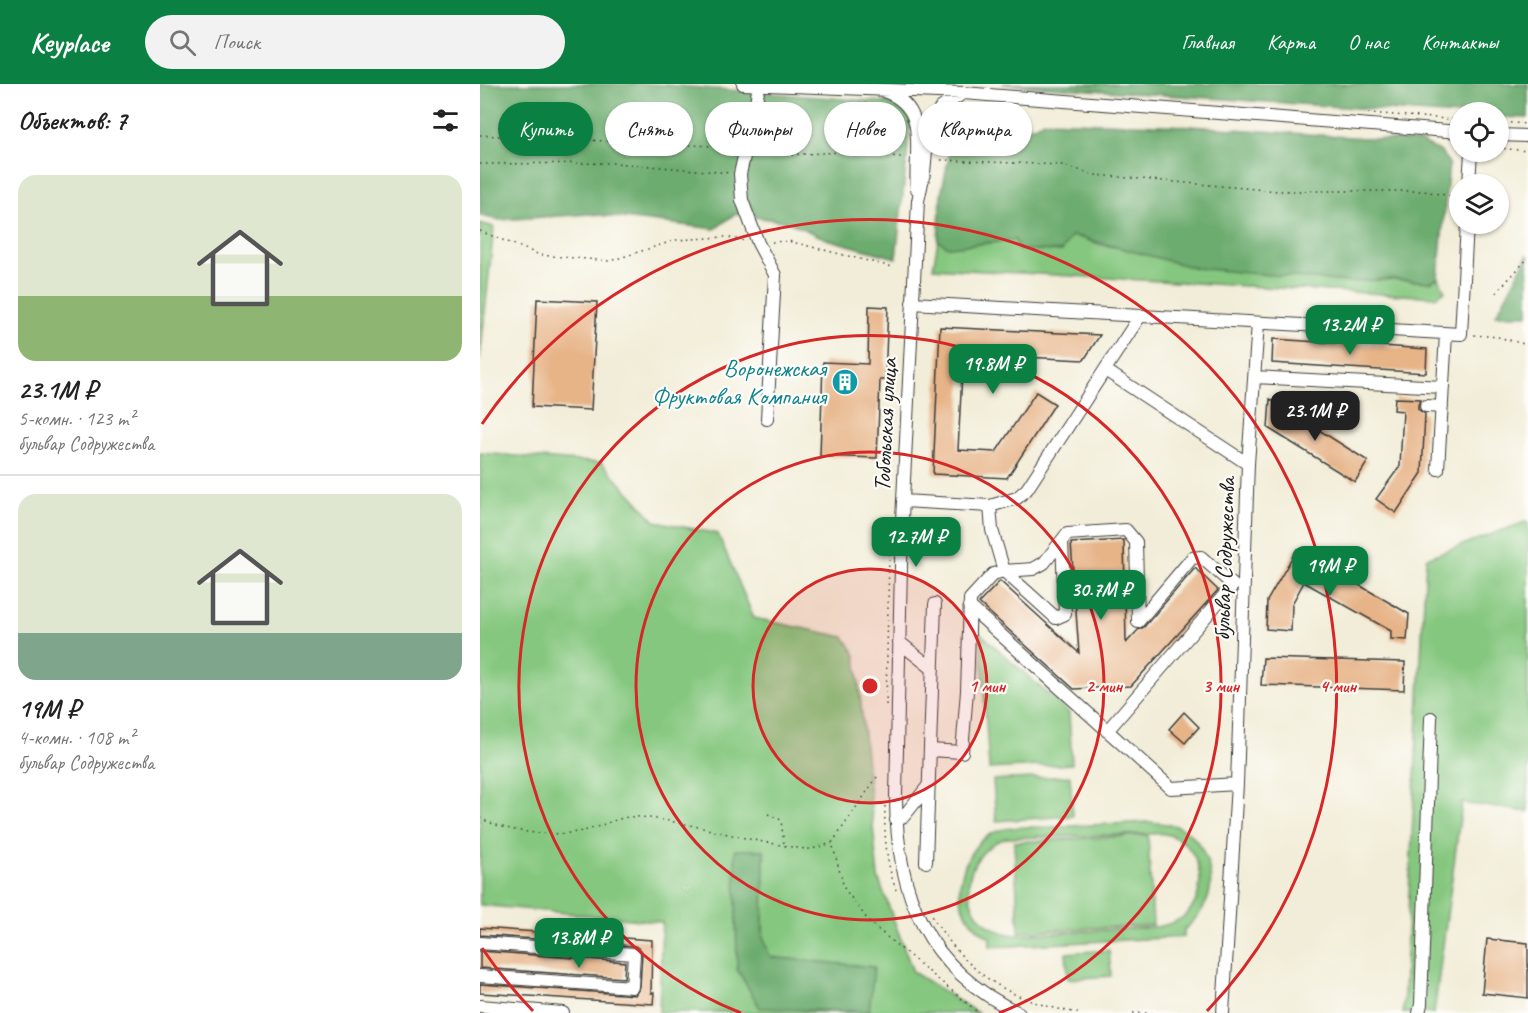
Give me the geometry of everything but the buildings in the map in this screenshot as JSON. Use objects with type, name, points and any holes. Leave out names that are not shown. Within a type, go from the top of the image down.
[{"type":"street","points":[[743,84],[963,93],[1449,131]]},
{"type":"street","points":[[756,102],[759,85]]},
{"type":"street","points":[[879,90],[902,100],[916,122],[918,134],[915,176],[918,201]]},
{"type":"street","name":"Тобольская улица","points":[[963,93],[941,108],[931,123],[918,201],[903,501],[896,820],[898,852],[909,894],[936,947],[971,984],[1000,1004],[1019,1013]]},
{"type":"street","points":[[1509,135],[1528,136]]},
{"type":"street","points":[[744,156],[740,174],[742,200],[758,243],[775,275],[767,419]]},
{"type":"street","points":[[912,303],[1461,334],[1466,234]]},
{"type":"street","points":[[903,501],[990,506],[1017,498],[1027,489],[1140,316]]},
{"type":"street","name":"бульвар Содружества","points":[[1224,1013],[1237,784],[1248,464],[1258,323]]},
{"type":"street","points":[[1438,469],[1446,334]]},
{"type":"street","points":[[1105,370],[1248,464]]},
{"type":"street","points":[[1255,376],[1443,387]]},
{"type":"street","points":[[1426,406],[1442,407]]},
{"type":"street","points":[[990,506],[992,530],[1004,571],[1056,618],[1065,614],[1062,540]]},
{"type":"street","points":[[930,750],[962,752],[967,691],[970,599],[993,574],[1034,569],[1044,563],[1067,534],[1126,530],[1136,542],[1138,622],[1192,558],[1201,557],[1233,585],[1107,731]]},
{"type":"street","points":[[926,862],[935,604]]},
{"type":"street","points":[[969,606],[1171,788],[1237,784]]},
{"type":"street","points":[[899,642],[933,669]]},
{"type":"street","points":[[1419,1013],[1422,1004],[1431,718]]},
{"type":"street","points":[[896,820],[904,816],[928,786]]},
{"type":"street","points":[[480,944],[634,954],[632,987],[480,976]]},
{"type":"street","points":[[480,1006],[562,1013]]},
{"type":"path","points":[[1509,123],[1528,124]]},
{"type":"path","points":[[480,135],[705,145]]},
{"type":"path","points":[[1509,149],[1528,151]]},
{"type":"path","points":[[812,154],[840,152],[901,157]]},
{"type":"path","points":[[942,160],[1062,165],[1095,175],[1278,191],[1424,190],[1449,196]]},
{"type":"path","points":[[480,164],[615,163],[740,174]]},
{"type":"path","points":[[480,231],[540,255],[610,261],[675,240],[725,237],[758,243],[788,241],[892,267]]},
{"type":"path","points":[[1496,293],[1528,258]]},
{"type":"path","points":[[1461,334],[1498,337],[1528,345]]},
{"type":"path","points":[[480,818],[489,823],[529,833],[566,833],[586,831],[620,817],[638,817],[675,822],[732,837],[812,849],[832,843],[877,777]]},
{"type":"path","points":[[768,814],[781,820],[784,846]]},
{"type":"path","points":[[832,843],[844,888],[870,923],[979,1013]]},
{"type":"path","points":[[1133,1013],[1152,1013]]},
{"type":"green space","points":[[480,84],[651,84],[883,102],[824,102],[824,156],[906,156],[906,114],[911,119],[896,258],[826,239],[788,222],[735,214],[715,229],[590,214],[499,220],[480,216]]},
{"type":"green space","points":[[1002,84],[1528,84],[1528,118],[1509,117],[1509,102],[1449,102],[1449,114]]},
{"type":"green space","points":[[1044,121],[1190,126],[1421,142],[1441,152],[1449,163],[1438,278],[1430,282],[1392,279],[1347,282],[1195,268],[1072,235],[1062,251],[1019,250],[1015,240],[948,247],[938,240],[941,195],[949,156],[1032,156],[1032,127]]},
{"type":"green space","points":[[480,223],[494,227],[480,360]]},
{"type":"green space","points":[[1072,235],[1102,245],[1347,282],[1392,279],[1430,282],[1438,278],[1445,291],[1436,297],[933,268],[938,240],[948,247]]},
{"type":"green space","points":[[1528,254],[1528,315],[1496,315]]},
{"type":"green space","points":[[480,453],[602,463],[655,521],[718,534],[754,618],[844,637],[856,655],[878,877],[913,972],[978,1013],[659,1012],[662,922],[480,905]],"holes":[[[764,850],[763,937],[770,958],[874,967],[737,969]]]},
{"type":"green space","points":[[1528,521],[1528,812],[1462,803],[1434,1013],[1403,1013],[1426,558]]},
{"type":"green space","points":[[980,633],[1069,713],[1072,764],[989,769]]},
{"type":"green space","points":[[1070,776],[1073,816],[996,821],[993,780]]},
{"type":"green space","points":[[1149,822],[1176,826],[1186,831],[1201,847],[1206,858],[1210,891],[1203,909],[1184,930],[1184,937],[990,947],[990,938],[977,928],[963,909],[960,885],[963,871],[977,845],[989,835],[1003,829],[1019,827]],"holes":[[[1165,834],[1178,839],[1188,847],[1195,858],[1199,870],[1198,896],[1183,917],[1156,927],[1017,935],[997,930],[983,920],[973,907],[969,891],[970,875],[977,860],[989,847],[1006,838]]]},
{"type":"green space","points":[[1148,835],[1153,925],[1019,932],[1014,842]]},
{"type":"green space","points":[[735,850],[764,850],[763,937],[770,957],[874,967],[869,1012],[760,1008],[737,969]]},
{"type":"green space","points":[[1109,950],[1111,976],[1068,979],[1066,953]]},
{"type":"place","name":"Воронежская Фруктовая Компания","points":[[845,382]]}]
